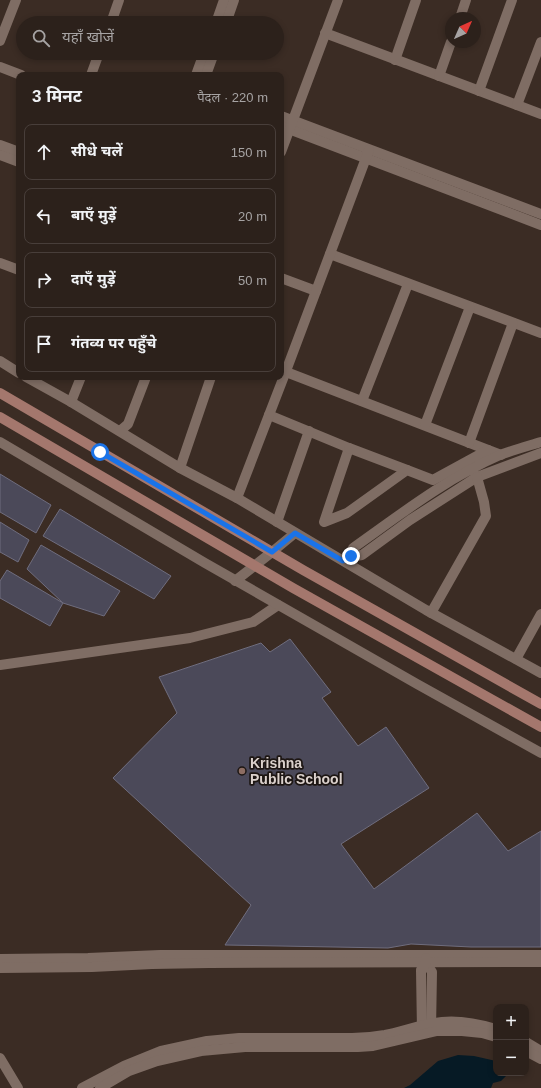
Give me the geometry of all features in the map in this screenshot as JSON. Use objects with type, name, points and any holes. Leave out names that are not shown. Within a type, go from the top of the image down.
[{"type":"main road","points":[[0,393],[272,552],[541,704]]},
{"type":"main road","points":[[0,417],[293,588],[541,727]]},
{"type":"street","points":[[0,41],[16,0]]},
{"type":"street","points":[[113,16],[119,0]]},
{"type":"street","points":[[218,16],[224,0]]},
{"type":"street","points":[[228,16],[234,0]]},
{"type":"street","points":[[284,140],[288,125],[338,0]]},
{"type":"street","points":[[395,60],[416,0]]},
{"type":"street","points":[[462,12],[466,0]]},
{"type":"street","points":[[479,91],[512,0]]},
{"type":"street","points":[[325,34],[541,114]]},
{"type":"street","points":[[517,105],[539,56],[541,42]]},
{"type":"street","points":[[439,76],[449,48]]},
{"type":"street","points":[[92,72],[97,60]]},
{"type":"street","points":[[197,72],[201,60]]},
{"type":"street","points":[[207,72],[211,60]]},
{"type":"street","points":[[0,67],[16,73]]},
{"type":"street","points":[[288,125],[541,220]]},
{"type":"street","points":[[0,145],[16,151]]},
{"type":"street","points":[[284,369],[316,291],[367,154]]},
{"type":"street","points":[[0,155],[16,161]]},
{"type":"street","points":[[330,254],[541,334]]},
{"type":"street","points":[[0,263],[16,269]]},
{"type":"street","points":[[284,279],[316,291]]},
{"type":"street","points":[[362,400],[408,284]]},
{"type":"street","points":[[425,425],[470,307]]},
{"type":"street","points":[[469,443],[513,323]]},
{"type":"street","points":[[0,361],[16,370]]},
{"type":"street","points":[[284,371],[362,400],[501,455]]},
{"type":"street","points":[[32,380],[72,402],[180,468],[237,498],[295,533],[347,559],[431,613],[541,673]]},
{"type":"street","points":[[72,402],[80,380]]},
{"type":"street","points":[[120,431],[128,424],[145,380]]},
{"type":"street","points":[[180,468],[210,380]]},
{"type":"street","points":[[237,498],[269,415],[280,380]]},
{"type":"street","points":[[269,415],[349,448],[433,480],[488,450]]},
{"type":"street","points":[[277,522],[310,431]]},
{"type":"street","points":[[0,442],[235,581],[541,753]]},
{"type":"street","points":[[347,559],[353,548],[426,496],[459,476],[501,455],[541,442]]},
{"type":"street","points":[[349,448],[324,522],[347,513],[408,470]]},
{"type":"street","points":[[347,559],[362,555],[410,520],[477,477],[541,453]]},
{"type":"street","points":[[431,613],[486,516],[477,477]]},
{"type":"street","points":[[235,581],[295,533]]},
{"type":"street","points":[[0,665],[190,638],[253,622],[278,605]]},
{"type":"street","points":[[516,659],[541,614]]},
{"type":"street","points":[[0,959],[160,955],[426,965],[541,955]]},
{"type":"street","points":[[0,968],[92,967],[202,963],[426,965],[541,962]]},
{"type":"street","points":[[426,965],[427,1029]]},
{"type":"street","points":[[100,1088],[129,1071],[157,1061],[201,1051],[245,1047],[373,1046],[427,1029],[443,1022],[460,1022],[493,1028]]},
{"type":"street","points":[[82,1088],[124,1066],[154,1054],[206,1041],[239,1038],[369,1037],[410,1028],[437,1031],[462,1031],[482,1033],[493,1036]]},
{"type":"street","points":[[529,1044],[541,1051]]},
{"type":"street","points":[[529,1053],[541,1059]]},
{"type":"street","points":[[0,1058],[18,1088]]},
{"type":"water","points":[[458,1055],[474,1056],[493,1060],[493,1076],[506,1076],[501,1081],[493,1083],[491,1088],[404,1088],[410,1085],[438,1061]]},
{"type":"building","points":[[0,474],[51,505],[36,533],[0,512]]},
{"type":"building","points":[[60,509],[171,576],[154,599],[43,536]]},
{"type":"building","points":[[0,522],[29,540],[18,562],[0,552]]},
{"type":"building","points":[[41,545],[120,591],[104,616],[63,603],[27,569]]},
{"type":"building","points":[[7,570],[63,603],[50,626],[0,598],[0,581]]},
{"type":"building","points":[[290,639],[331,692],[322,698],[358,746],[386,727],[429,788],[341,844],[374,889],[477,813],[508,851],[541,831],[541,947],[471,947],[411,944],[388,948],[225,945],[251,905],[113,778],[177,713],[159,677],[261,643],[270,652]]},
{"type":"place","name":"Krishna Public School","points":[[242,771]]},
{"type":"route","points":[[100,452],[272,552],[295,533],[343,561],[351,556]]}]
